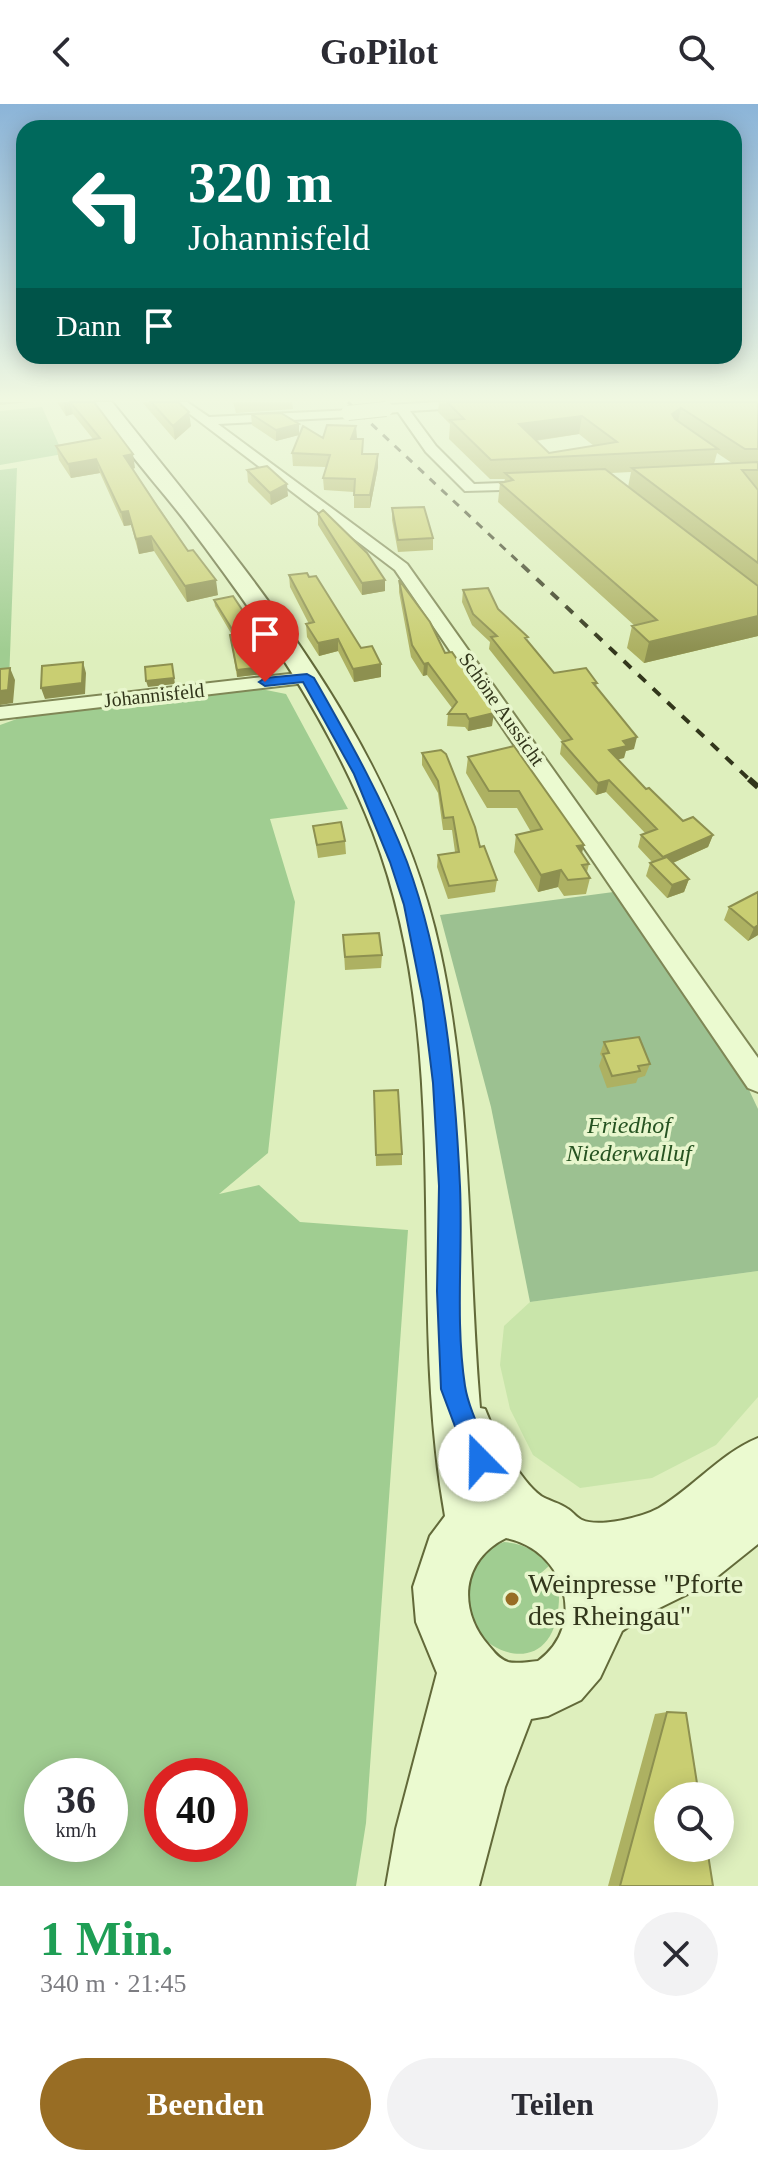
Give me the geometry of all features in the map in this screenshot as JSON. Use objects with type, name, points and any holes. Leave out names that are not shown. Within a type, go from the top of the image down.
[{"type":"street","points":[[166,485],[285,641],[307,678],[362,774],[412,905],[432,1001],[442,1083],[449,1186],[449,1291],[457,1443],[497,1518]]},
{"type":"street","name":"Schöne Aussicht","points":[[294,485],[401,567],[758,1080]]},
{"type":"street","points":[[467,485],[470,488],[543,485]]},
{"type":"street","name":"Johannisfeld","points":[[0,713],[307,678]]},
{"type":"street","points":[[572,1547],[603,1551],[652,1540],[700,1513],[758,1463]]},
{"type":"street","points":[[593,1620],[621,1595],[663,1579],[686,1565],[721,1541],[758,1507]]},
{"type":"street","points":[[497,1518],[549,1524],[572,1547],[585,1569],[592,1594],[593,1620],[589,1641],[567,1676],[551,1687],[533,1693],[490,1679],[445,1629],[440,1588],[450,1550],[497,1518]]},
{"type":"street","points":[[418,1886],[424,1835],[460,1704],[490,1679]]},
{"type":"street","points":[[447,1886],[479,1767],[492,1732],[490,1679]]},
{"type":"green space","points":[[0,485],[16,485],[9,682],[0,683]]},
{"type":"green space","points":[[256,688],[286,694],[348,809],[270,819],[295,902],[268,1153],[219,1194],[259,1185],[300,1222],[408,1230],[366,1823],[356,1886],[0,1886],[0,725],[28,715]]},
{"type":"green space","name":"Friedhof Niederwalluf","points":[[621,891],[735,1060],[758,1109],[758,1271],[530,1302],[491,1107],[440,915]]},
{"type":"green space","points":[[758,1271],[758,1397],[716,1445],[652,1478],[580,1488],[533,1455],[510,1409],[500,1365],[504,1326],[530,1302]]},
{"type":"green space","points":[[504,1542],[524,1546],[539,1556],[549,1566],[541,1573],[548,1591],[559,1589],[555,1626],[541,1646],[522,1654],[501,1650],[482,1637],[468,1618],[464,1594],[480,1559],[489,1549]]},
{"type":"building","points":[[108,485],[143,485],[188,551],[193,550],[216,580],[185,586],[151,536],[136,539],[128,511],[121,512]]},
{"type":"building","points":[[262,485],[285,485],[270,493]]},
{"type":"building","points":[[355,485],[372,485],[370,495],[354,495]]},
{"type":"building","points":[[502,485],[626,485],[758,586],[758,616],[649,642],[632,626],[657,620]]},
{"type":"building","points":[[655,485],[754,485],[758,490],[758,563]]},
{"type":"building","points":[[424,507],[433,538],[398,540],[392,508]]},
{"type":"building","points":[[323,510],[367,553],[385,580],[362,583],[318,514]]},
{"type":"building","points":[[307,573],[309,577],[316,576],[361,648],[372,646],[381,664],[353,669],[338,639],[318,643],[306,624],[314,622],[289,575]]},
{"type":"building","points":[[399,580],[430,622],[445,653],[452,652],[494,713],[469,719],[466,714],[448,714],[457,702],[412,645]]},
{"type":"building","points":[[488,588],[498,609],[528,637],[525,638],[554,673],[586,668],[597,683],[593,683],[637,737],[623,741],[627,746],[609,750],[646,789],[649,788],[683,821],[693,817],[713,835],[663,857],[641,835],[657,829],[609,780],[598,783],[562,742],[572,739],[491,637],[497,636],[473,614],[463,590]]},
{"type":"building","points":[[233,596],[263,641],[257,642],[263,667],[237,670],[230,635],[235,634],[214,600]]},
{"type":"building","points":[[83,662],[82,683],[41,688],[42,666]]},
{"type":"building","points":[[172,664],[174,678],[146,681],[145,667]]},
{"type":"building","points":[[10,668],[8,690],[0,691],[0,669]]},
{"type":"building","points":[[514,746],[584,845],[577,846],[589,864],[582,865],[590,878],[568,880],[561,870],[541,875],[516,835],[542,829],[519,791],[489,791],[468,757]]},
{"type":"building","points":[[441,750],[446,754],[480,847],[484,846],[497,880],[449,886],[438,855],[459,852],[453,817],[444,818],[438,781],[422,753]]},
{"type":"building","points":[[341,822],[345,841],[317,845],[313,826]]},
{"type":"building","points":[[667,857],[689,879],[672,885],[650,863]]},
{"type":"building","points":[[758,892],[758,925],[754,928],[729,907]]},
{"type":"building","points":[[379,933],[382,955],[345,957],[343,935]]},
{"type":"building","points":[[639,1037],[650,1064],[638,1066],[640,1071],[612,1076],[603,1054],[609,1053],[604,1042]]},
{"type":"building","points":[[398,1090],[402,1154],[376,1155],[374,1091]]},
{"type":"building","points":[[667,1712],[686,1713],[697,1782],[654,1782],[654,1862],[709,1862],[713,1886],[620,1886]]},
{"type":"railway","points":[[437,485],[524,567]]},
{"type":"railway","points":[[522,565],[751,781]]},
{"type":"railway","points":[[749,779],[758,787]]},
{"type":"place","name":"Weinpresse \"Pforte des Rheingau\"","points":[[512,1599]]},
{"type":"route","points":[[265,682],[307,678],[362,774],[412,905],[432,1001],[442,1083],[449,1186],[453,1389],[480,1460]]}]
